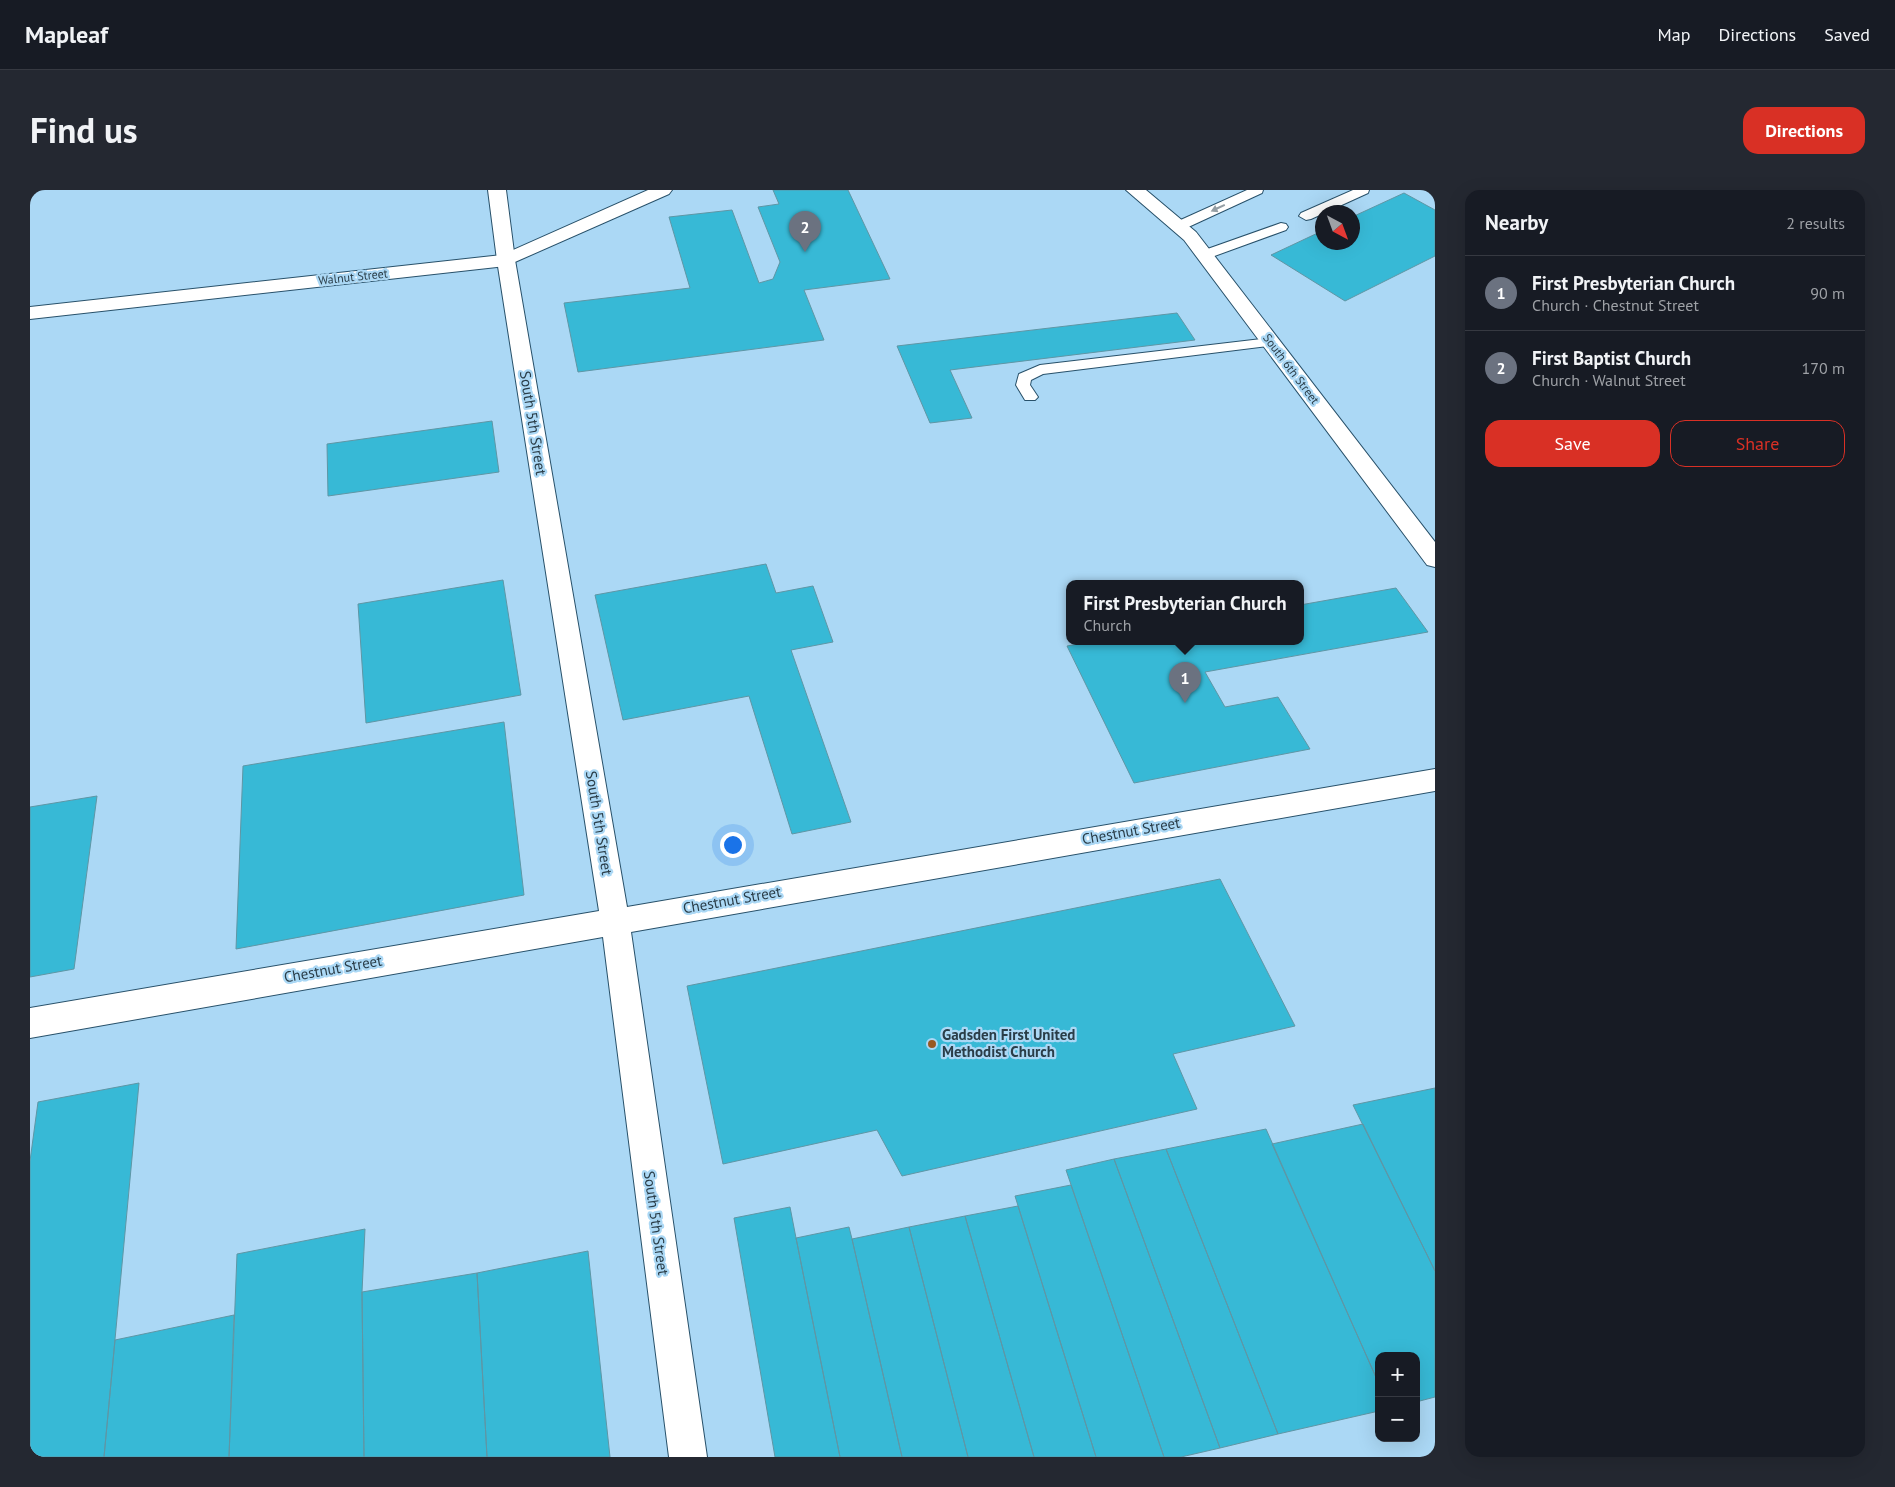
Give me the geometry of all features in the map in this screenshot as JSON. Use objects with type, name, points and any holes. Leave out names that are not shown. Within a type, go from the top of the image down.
[{"type":"street","name":"South 5th Street","points":[[497,190],[506,260],[615,920],[688,1457]]},
{"type":"street","name":"Walnut Street","points":[[30,314],[506,260],[663,190]]},
{"type":"street","name":"South 6th Street","points":[[1135,190],[1158,207],[1190,236],[1435,559]]},
{"type":"street","name":"Chestnut Street","points":[[30,1022],[1435,780]]},
{"type":"lane","points":[[1179,226],[1257,190]]},
{"type":"lane","points":[[1306,216],[1362,190]]},
{"type":"lane","points":[[1204,255],[1281,227]]},
{"type":"lane","points":[[1030,396],[1023,384],[1024,377],[1040,370],[1270,342]]},
{"type":"building","points":[[773,190],[848,190],[890,279],[804,290],[824,340],[578,372],[564,303],[690,288],[669,217],[732,210],[759,283],[773,279],[780,262],[758,207],[779,204]]},
{"type":"building","points":[[1404,193],[1435,210],[1435,256],[1345,301],[1271,255],[1315,234],[1315,250],[1360,250],[1360,213]]},
{"type":"building","points":[[1177,313],[1195,340],[950,370],[972,418],[930,423],[897,346]]},
{"type":"building","points":[[492,421],[499,472],[328,496],[327,444]]},
{"type":"building","points":[[766,564],[776,593],[813,586],[833,642],[791,650],[851,822],[792,834],[749,696],[623,720],[595,595]]},
{"type":"building","points":[[503,580],[521,695],[366,723],[358,604]]},
{"type":"building","points":[[1396,588],[1428,632],[1205,672],[1225,707],[1278,697],[1310,749],[1134,783],[1067,646],[1304,645],[1304,604]]},
{"type":"building","points":[[504,722],[524,895],[236,949],[243,766]]},
{"type":"building","points":[[97,796],[74,969],[30,977],[30,807]]},
{"type":"building","points":[[1220,879],[1295,1026],[1173,1054],[1197,1109],[902,1176],[877,1130],[723,1164],[687,986]]},
{"type":"building","points":[[139,1083],[104,1457],[30,1457],[30,1161],[38,1102]]},
{"type":"building","points":[[1435,1088],[1435,1271],[1353,1105]]},
{"type":"building","points":[[1363,1124],[1435,1271],[1435,1397],[1420,1401],[1420,1352],[1375,1352],[1375,1375],[1272,1144]]},
{"type":"building","points":[[1266,1129],[1375,1375],[1375,1412],[1278,1434],[1166,1149]]},
{"type":"building","points":[[1166,1149],[1278,1434],[1220,1448],[1114,1159]]},
{"type":"building","points":[[1114,1159],[1220,1448],[1181,1457],[1164,1457],[1066,1170]]},
{"type":"building","points":[[1071,1185],[1164,1457],[1096,1457],[1015,1196]]},
{"type":"building","points":[[1018,1206],[1096,1457],[1034,1457],[965,1216]]},
{"type":"building","points":[[790,1207],[840,1457],[775,1457],[734,1218]]},
{"type":"building","points":[[965,1216],[1034,1457],[968,1457],[909,1227]]},
{"type":"building","points":[[849,1227],[902,1457],[840,1457],[796,1238]]},
{"type":"building","points":[[909,1227],[968,1457],[902,1457],[852,1239]]},
{"type":"building","points":[[365,1229],[362,1292],[364,1457],[229,1457],[237,1254]]},
{"type":"building","points":[[588,1251],[610,1457],[487,1457],[477,1273]]},
{"type":"building","points":[[477,1273],[487,1457],[364,1457],[362,1292]]},
{"type":"building","points":[[234,1315],[229,1457],[104,1457],[115,1340]]},
{"type":"place","name":"First Baptist Church","points":[[805,252]]},
{"type":"place","name":"First Presbyterian Church","points":[[1185,703]]},
{"type":"place","name":"Gadsden First United Methodist Church","points":[[932,1044]]}]
